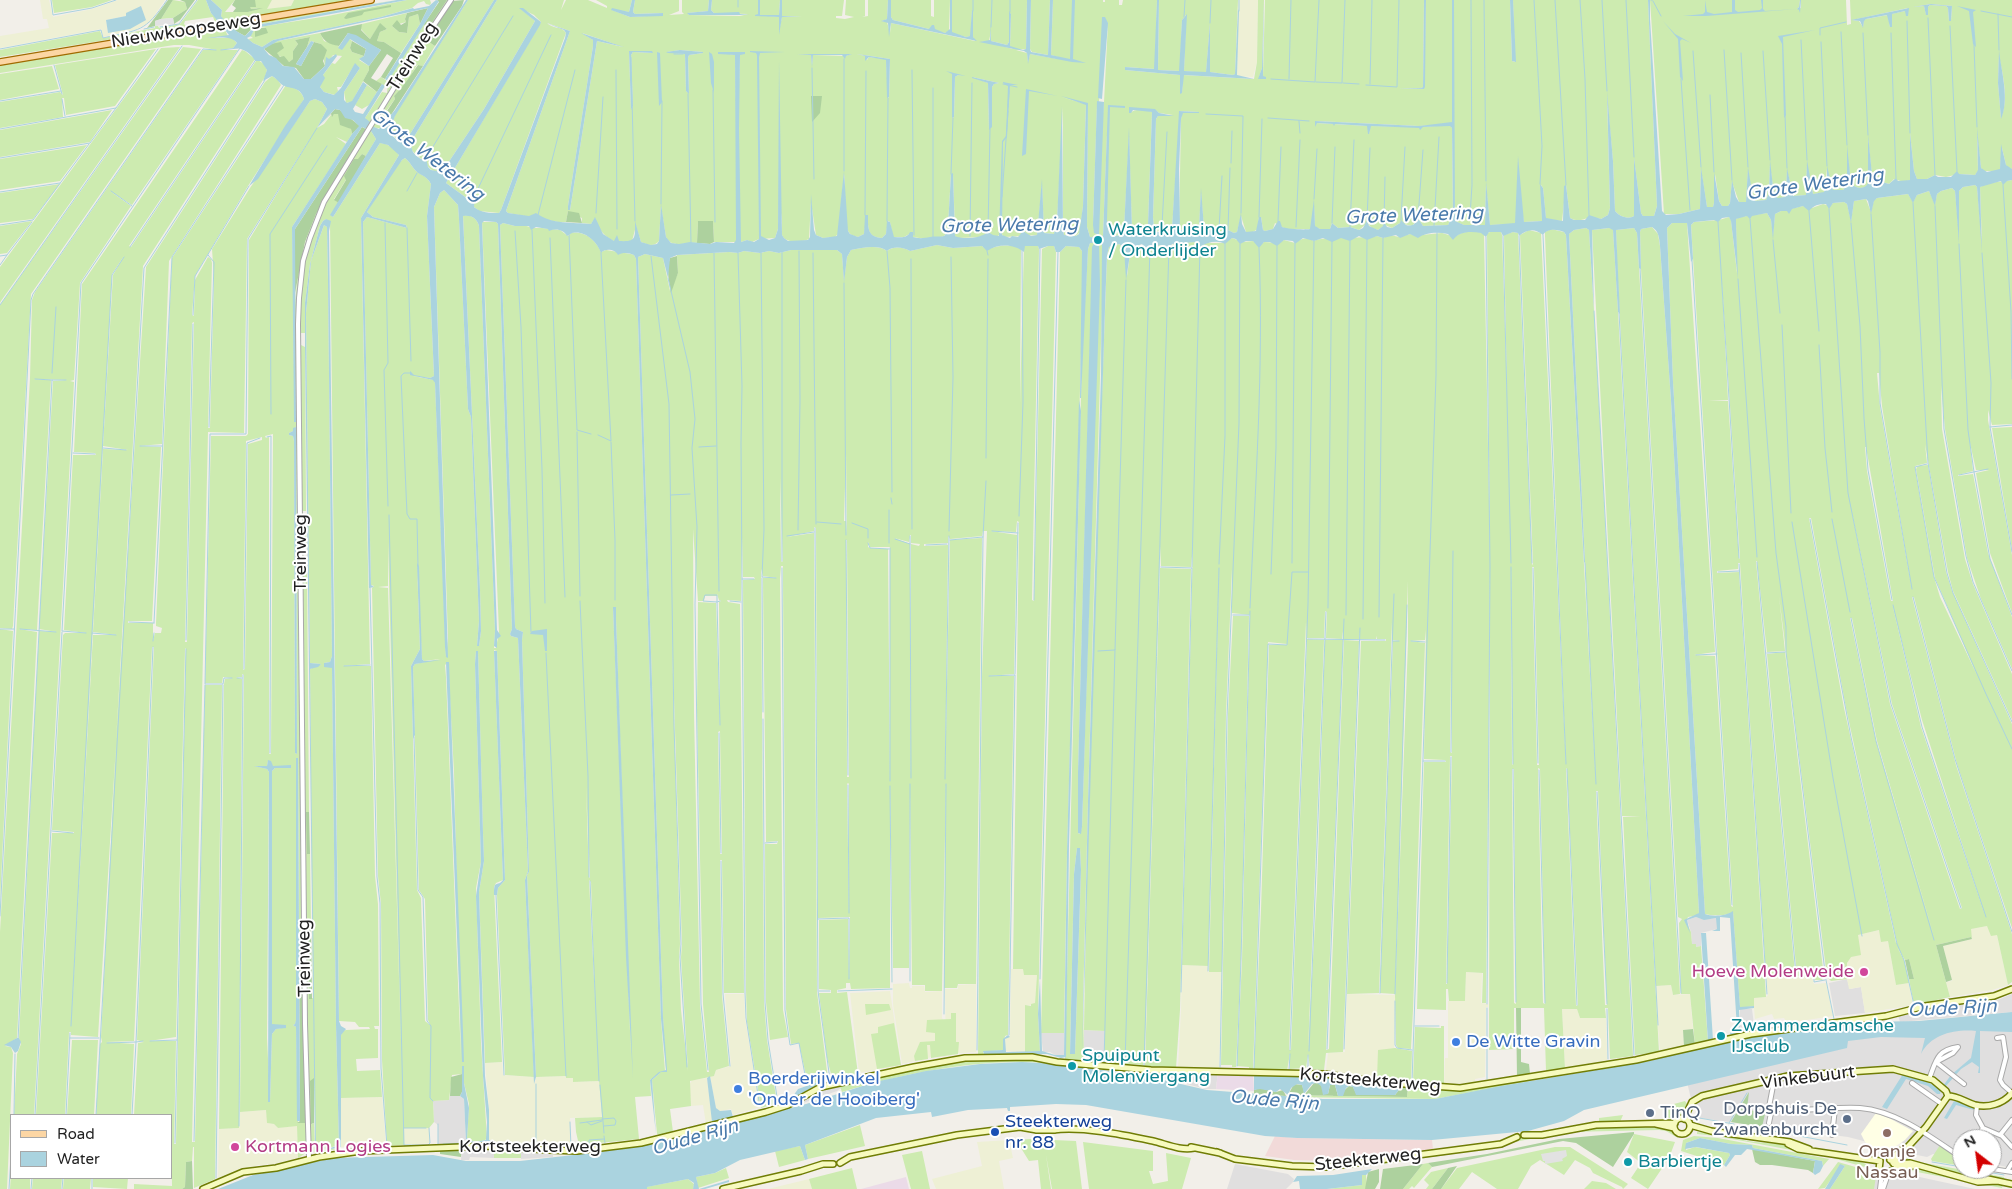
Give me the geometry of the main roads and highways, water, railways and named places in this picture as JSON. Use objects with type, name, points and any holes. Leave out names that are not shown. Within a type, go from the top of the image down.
[{"type":"main road","name":"Nieuwkoopseweg","points":[[0,62],[371,0]]},
{"type":"water","points":[[206,0],[211,0],[222,10],[221,16],[226,22],[245,36],[256,25],[397,0],[407,0],[255,28],[251,36],[247,38],[262,47],[273,40],[429,6],[436,0],[439,1],[388,81],[385,79],[428,8],[278,41],[264,49],[283,66],[294,67],[304,79],[311,79],[325,66],[326,57],[329,59],[336,54],[337,56],[323,75],[325,78],[320,87],[324,92],[334,95],[341,88],[355,63],[360,68],[344,92],[344,100],[347,103],[352,101],[363,82],[367,85],[353,109],[355,112],[363,114],[382,84],[385,86],[365,118],[370,122],[369,125],[379,129],[395,110],[466,0],[468,0],[395,116],[389,132],[397,140],[402,141],[410,134],[494,0],[497,0],[412,140],[411,146],[414,153],[421,159],[426,158],[428,167],[431,170],[442,172],[484,109],[535,21],[519,8],[523,8],[541,22],[540,25],[446,183],[468,199],[475,195],[474,207],[489,213],[499,213],[501,210],[565,38],[566,33],[564,30],[546,23],[570,31],[506,211],[508,213],[529,216],[536,213],[549,220],[570,223],[591,224],[595,217],[603,234],[614,241],[617,235],[619,241],[632,240],[635,235],[635,221],[641,242],[651,245],[657,244],[659,241],[661,204],[666,237],[671,243],[734,243],[736,240],[735,55],[718,54],[718,52],[745,52],[745,54],[740,55],[741,242],[747,240],[754,242],[759,239],[757,55],[750,51],[785,52],[760,53],[759,57],[761,236],[769,240],[775,238],[778,229],[779,60],[782,235],[788,241],[808,240],[810,237],[811,194],[816,235],[823,238],[837,236],[844,171],[848,231],[850,234],[858,237],[864,234],[865,215],[868,215],[869,231],[873,236],[882,238],[886,234],[887,221],[890,222],[894,237],[905,237],[910,232],[913,232],[913,237],[918,238],[945,236],[948,226],[951,174],[953,173],[955,236],[972,238],[988,232],[999,236],[1002,141],[1006,136],[1008,86],[1003,82],[1018,85],[1010,85],[1007,137],[1003,142],[1002,235],[1010,238],[1012,236],[1018,237],[1023,231],[1031,236],[1037,235],[1042,179],[1044,233],[1054,234],[1057,222],[1062,106],[1063,230],[1064,235],[1076,236],[1079,234],[1083,206],[1086,105],[1061,96],[1088,103],[1087,227],[1090,237],[1099,238],[1103,236],[1108,105],[1125,106],[1125,108],[1110,107],[1107,220],[1109,233],[1115,236],[1120,235],[1124,230],[1129,127],[1132,231],[1142,232],[1146,230],[1148,225],[1152,112],[1133,110],[1129,113],[1129,107],[1155,109],[1159,113],[1174,116],[1158,116],[1156,119],[1153,217],[1154,229],[1157,232],[1159,232],[1162,226],[1168,232],[1172,229],[1179,111],[1199,112],[1183,113],[1181,119],[1179,169],[1180,230],[1195,232],[1199,228],[1201,188],[1204,228],[1212,231],[1217,229],[1221,232],[1226,229],[1234,233],[1237,232],[1241,213],[1242,224],[1246,232],[1256,231],[1259,217],[1261,217],[1263,230],[1265,231],[1273,229],[1278,221],[1285,228],[1310,229],[1314,199],[1315,226],[1320,229],[1330,229],[1332,223],[1338,228],[1350,227],[1359,230],[1363,228],[1367,220],[1369,226],[1378,230],[1383,226],[1384,222],[1387,227],[1392,228],[1400,223],[1401,220],[1408,226],[1412,225],[1418,218],[1423,226],[1448,225],[1453,215],[1452,128],[1450,126],[1423,127],[1420,130],[1419,128],[1371,126],[1368,134],[1367,126],[1335,124],[1334,126],[1333,124],[1317,123],[1315,127],[1315,121],[1419,126],[1452,122],[1452,0],[1454,0],[1455,221],[1464,225],[1485,225],[1486,181],[1490,225],[1515,223],[1518,156],[1524,222],[1542,221],[1540,184],[1543,188],[1546,218],[1563,221],[1564,186],[1566,185],[1570,218],[1585,220],[1589,215],[1601,219],[1608,215],[1610,208],[1607,91],[1615,211],[1624,217],[1634,216],[1634,157],[1641,213],[1643,216],[1654,216],[1657,206],[1648,0],[1650,0],[1662,211],[1666,215],[1700,209],[1701,167],[1707,207],[1713,207],[1714,203],[1714,172],[1719,201],[1722,206],[1728,206],[1730,203],[1732,180],[1739,202],[1746,202],[1748,167],[1753,198],[1755,201],[1766,200],[1769,193],[1770,160],[1773,187],[1777,198],[1785,197],[1786,195],[1787,168],[1793,196],[1806,195],[1807,160],[1813,194],[1824,192],[1827,185],[1827,166],[1833,190],[1843,190],[1847,186],[1847,145],[1851,183],[1857,187],[1865,187],[1868,183],[1868,135],[1873,184],[1879,181],[1889,184],[1896,178],[1898,181],[1910,180],[1910,133],[1914,171],[1917,179],[1927,179],[1935,175],[1938,177],[1951,177],[1957,171],[1959,174],[1975,175],[1978,170],[1977,127],[1981,168],[1987,172],[2000,169],[2001,144],[2006,165],[2012,169],[2012,180],[2007,181],[2003,185],[2001,181],[1980,187],[1982,253],[1977,187],[1975,185],[1963,187],[1959,191],[1959,244],[1955,191],[1952,188],[1937,194],[1935,206],[1929,191],[1917,195],[1913,203],[1908,194],[1877,198],[1874,201],[1871,214],[1866,199],[1854,201],[1851,223],[1847,204],[1844,202],[1833,203],[1829,209],[1826,204],[1823,204],[1814,206],[1809,211],[1803,206],[1792,209],[1789,214],[1787,211],[1781,211],[1775,214],[1773,240],[1771,220],[1767,213],[1752,216],[1750,219],[1747,216],[1736,219],[1738,279],[1729,217],[1722,218],[1718,222],[1714,220],[1694,222],[1691,225],[1693,259],[1691,262],[1687,223],[1672,223],[1667,228],[1673,382],[1705,914],[1719,916],[1733,911],[1740,1007],[1754,1006],[1754,1008],[1739,1010],[1740,1029],[1748,1029],[1748,1031],[1731,1036],[1730,1033],[1737,1029],[1730,918],[1720,917],[1720,931],[1712,931],[1717,929],[1716,918],[1704,920],[1696,917],[1687,920],[1690,933],[1684,920],[1699,913],[1671,400],[1660,246],[1657,233],[1652,227],[1641,229],[1640,232],[1641,269],[1639,268],[1637,233],[1634,228],[1616,230],[1620,314],[1618,312],[1613,230],[1609,228],[1592,230],[1594,311],[1589,230],[1586,228],[1574,230],[1569,234],[1584,563],[1566,235],[1564,232],[1552,230],[1547,231],[1543,235],[1531,230],[1519,236],[1518,233],[1513,232],[1503,236],[1501,232],[1489,232],[1486,237],[1481,233],[1469,232],[1462,233],[1453,240],[1448,234],[1436,233],[1418,238],[1410,234],[1400,238],[1396,235],[1383,238],[1377,236],[1367,240],[1359,236],[1350,241],[1341,238],[1332,242],[1323,238],[1314,241],[1303,238],[1295,244],[1293,241],[1284,240],[1277,246],[1270,242],[1264,242],[1259,248],[1253,241],[1246,241],[1240,244],[1236,239],[1232,238],[1225,244],[1212,242],[1200,247],[1195,242],[1172,244],[1168,251],[1164,245],[1152,246],[1148,251],[1142,244],[1131,248],[1126,280],[1124,248],[1119,244],[1109,247],[1105,308],[1082,1060],[1101,375],[1102,243],[1090,243],[1088,249],[1081,398],[1082,251],[1079,247],[1066,246],[1060,252],[1056,252],[1054,246],[1039,249],[1038,246],[1025,246],[1024,252],[1016,247],[1006,246],[992,248],[987,251],[982,246],[953,248],[937,245],[910,251],[898,248],[892,248],[887,251],[875,247],[860,248],[851,250],[847,257],[844,283],[842,254],[837,250],[791,250],[779,253],[744,251],[738,253],[677,255],[670,258],[668,278],[663,258],[645,254],[638,257],[663,1017],[667,1069],[667,1072],[661,1072],[652,1080],[656,1134],[650,1080],[659,1072],[666,1070],[661,1019],[636,259],[634,255],[628,253],[618,255],[615,251],[605,250],[601,253],[590,237],[581,233],[572,233],[567,236],[560,230],[549,231],[548,229],[536,227],[531,230],[529,226],[515,226],[503,223],[500,225],[515,626],[516,629],[523,632],[529,872],[527,875],[536,1077],[534,1084],[525,880],[528,871],[518,638],[510,634],[512,629],[498,224],[496,222],[484,221],[482,223],[497,630],[501,636],[497,639],[497,648],[494,646],[495,631],[479,226],[473,218],[463,216],[480,590],[481,631],[479,646],[477,646],[479,621],[471,417],[468,409],[458,205],[444,190],[440,193],[434,207],[448,658],[446,657],[445,647],[435,383],[433,380],[410,375],[410,371],[414,375],[430,378],[434,376],[427,216],[431,184],[405,158],[367,212],[373,217],[406,225],[407,228],[367,217],[363,222],[371,585],[374,587],[369,588],[361,218],[399,155],[388,145],[380,143],[333,217],[330,215],[376,139],[371,131],[362,127],[295,229],[296,422],[294,422],[292,227],[359,126],[353,120],[345,118],[340,110],[335,109],[317,128],[327,109],[322,102],[315,99],[310,101],[258,179],[249,186],[285,126],[304,99],[300,92],[294,88],[284,86],[272,76],[263,81],[267,70],[261,61],[255,61],[249,53],[233,48],[237,43],[234,40],[207,38],[229,35],[211,13]]},
{"type":"water","points":[[632,0],[635,0],[633,12],[635,14],[663,13],[663,16],[630,17],[611,10],[612,8],[629,12]]},
{"type":"water","points":[[709,0],[712,0],[711,10],[714,13],[739,12],[740,14],[749,15],[689,15],[687,13],[708,11]]},
{"type":"water","points":[[758,0],[760,0],[760,15],[779,15],[780,0],[782,0],[782,16],[801,17],[782,17],[779,35],[779,17],[755,16],[758,14]]},
{"type":"water","points":[[888,0],[891,0],[891,17],[893,20],[929,29],[934,25],[935,29],[945,33],[950,29],[950,0],[952,0],[952,32],[966,37],[970,36],[972,10],[973,37],[977,41],[891,23],[889,37],[888,23],[881,21],[887,19]]},
{"type":"water","points":[[1027,0],[1031,0],[1031,52],[1048,55],[1050,0],[1053,0],[1051,55],[1070,59],[1072,0],[1075,0],[1073,59],[1086,63],[1030,54],[1028,64],[1027,53],[1024,51],[979,42],[990,40],[990,23],[991,41],[1007,45],[1009,42],[1009,11],[1011,14],[1010,46],[1023,50],[1026,49]]},
{"type":"water","points":[[1157,0],[1159,0],[1158,70],[1179,71],[1182,20],[1187,14],[1184,71],[1206,72],[1210,23],[1210,72],[1235,74],[1238,9],[1237,75],[1254,79],[1184,75],[1182,93],[1180,94],[1180,75],[1125,70],[1125,67],[1154,69]]},
{"type":"water","points":[[1264,0],[1263,76],[1266,79],[1258,79],[1262,68]]},
{"type":"water","points":[[1424,0],[1426,0],[1425,87],[1424,89],[1399,88],[1423,87]]},
{"type":"water","points":[[1510,0],[1513,0],[1516,62],[1512,61]]},
{"type":"water","points":[[1705,0],[1707,12],[1714,14],[1732,12],[1732,0],[1735,0],[1735,10],[1738,12],[1760,10],[1762,8],[1761,0],[1763,0],[1763,9],[1765,11],[1797,9],[1706,16],[1683,16],[1703,14],[1705,12]]},
{"type":"water","points":[[1801,0],[1800,13],[1797,9],[1799,7]]},
{"type":"water","points":[[1931,4],[1952,6],[1951,21],[1949,21],[1948,8],[1946,6],[1930,5],[1928,7],[1928,15],[1926,15],[1924,6],[1913,7]]},
{"type":"water","points":[[141,6],[146,20],[130,29],[108,33],[106,20],[126,16],[126,13]]},
{"type":"water","points":[[1957,6],[1976,10],[1973,12],[1976,47],[1973,44],[1969,11]]},
{"type":"water","points":[[1909,8],[1908,16],[1906,16],[1905,11],[1892,14],[1892,27],[1890,27],[1887,15],[1866,19],[1863,28],[1860,21],[1851,20]]},
{"type":"water","points":[[1102,17],[1105,17],[1108,23],[1102,99],[1098,98]]},
{"type":"water","points":[[1663,21],[1675,34],[1691,43],[1682,39],[1680,41],[1683,81],[1680,77],[1678,39]]},
{"type":"water","points":[[1815,30],[1783,37],[1786,115],[1784,118],[1782,44],[1778,36]]},
{"type":"water","points":[[348,33],[356,35],[381,50],[369,66],[359,59],[364,56],[366,49],[350,39],[342,50],[338,48]]},
{"type":"water","points":[[581,33],[624,47],[597,41],[570,210],[568,210],[593,46],[593,40]]},
{"type":"water","points":[[311,41],[314,42],[301,66],[296,64]]},
{"type":"water","points":[[680,50],[703,52],[689,55],[688,58],[689,94],[686,91],[685,54],[666,52]]},
{"type":"water","points":[[1999,50],[2005,94],[2004,111],[2001,119],[1998,83]]},
{"type":"water","points":[[629,51],[652,51],[653,53],[633,52],[631,55],[633,106],[631,110]]},
{"type":"water","points":[[657,52],[660,53],[662,102],[659,106]]},
{"type":"water","points":[[709,52],[712,54],[714,62],[714,93],[711,83]]},
{"type":"water","points":[[797,54],[852,54],[846,56],[845,59],[842,55],[813,55],[812,68],[811,55]]},
{"type":"water","points":[[857,54],[890,59],[889,97],[887,98],[886,60],[869,57],[865,61],[865,56]]},
{"type":"water","points":[[946,71],[966,76],[958,75],[955,77],[954,117],[952,118],[952,74]]},
{"type":"water","points":[[972,77],[999,83],[994,84],[992,87],[992,127],[989,130],[988,83]]},
{"type":"water","points":[[1026,89],[1058,96],[1029,91],[1026,154],[1022,156]]},
{"type":"water","points":[[1097,101],[1104,102],[1099,235],[1094,233],[1093,225]]},
{"type":"water","points":[[326,219],[331,221],[329,231],[339,1021],[341,1026],[346,1029],[341,1035],[341,1147],[322,1151],[339,1145],[332,668],[324,667],[324,663],[330,662],[332,656],[327,227],[324,225],[311,261],[306,313],[310,663],[321,664],[310,669],[317,1152],[315,1149],[305,303],[310,264],[320,226]]},
{"type":"water","points":[[1094,244],[1099,244],[1100,285],[1081,834],[1078,833],[1078,772],[1092,247]]},
{"type":"water","points":[[1079,400],[1081,411],[1069,845],[1066,1057],[1061,1058],[1047,1054],[984,1054],[983,1051],[1003,1050],[1003,1039],[1008,1035],[1010,1037],[1005,1039],[1006,1052],[1040,1051],[1038,1014],[1040,979],[1042,1051],[1055,1055],[1064,1055],[1067,852]]},
{"type":"water","points":[[296,427],[297,754],[295,753],[294,441],[293,436],[289,435],[293,428]]},
{"type":"water","points":[[417,563],[419,566],[422,659],[424,661],[441,660],[415,664],[413,667],[415,735],[413,739],[411,666],[420,649]]},
{"type":"water","points":[[613,607],[616,607],[633,1079],[626,957]]},
{"type":"water","points":[[547,629],[547,651],[545,651],[543,635],[530,634],[532,631]]},
{"type":"water","points":[[476,651],[478,651],[484,861],[479,892],[485,1076],[489,1110],[489,1140],[500,1144],[466,1143],[464,1099],[460,1096],[462,1092],[462,1066],[464,1066],[464,1083],[469,1108],[467,1138],[474,1142],[486,1140],[487,1122],[483,1076],[476,896],[481,862]]},
{"type":"water","points":[[494,651],[497,651],[505,880],[498,888],[497,895],[494,895],[495,885],[503,880]]},
{"type":"water","points":[[446,662],[449,662],[464,1062],[462,1062]]},
{"type":"water","points":[[296,758],[298,758],[300,1121],[297,1121],[296,1027],[293,1025],[296,1020]]},
{"type":"water","points":[[268,760],[271,761],[273,766],[291,765],[291,768],[275,768],[272,771],[272,1024],[286,1025],[286,1028],[276,1029],[272,1034],[270,1102],[268,1102],[269,772],[267,769],[254,766],[267,766]]},
{"type":"water","points":[[1077,848],[1080,848],[1081,870],[1075,1054],[1070,1054],[1074,874]]},
{"type":"water","points":[[1701,933],[1706,933],[1713,1040],[1708,1042]]},
{"type":"water","name":"Oude Rijn","points":[[2012,1012],[2012,1032],[1980,1031],[1980,1073],[1978,1073],[1979,1067],[1972,1062],[1961,1069],[1945,1087],[1943,1086],[1951,1075],[1971,1058],[1976,1031],[1944,1034],[1925,1047],[1921,1054],[1925,1038],[1881,1037],[1848,1041],[1847,1048],[1584,1110],[1564,1121],[1528,1131],[1432,1140],[1265,1136],[1086,1105],[1056,1104],[1010,1107],[1010,1111],[1007,1108],[968,1110],[932,1117],[931,1112],[876,1118],[805,1145],[808,1159],[805,1160],[800,1146],[740,1160],[715,1173],[696,1177],[699,1189],[693,1189],[694,1183],[688,1179],[647,1187],[647,1189],[218,1189],[253,1175],[334,1158],[433,1155],[466,1161],[520,1161],[600,1152],[676,1139],[806,1104],[875,1082],[926,1071],[980,1064],[1022,1062],[1073,1065],[1074,1067],[1137,1074],[1207,1090],[1323,1099],[1435,1099],[1650,1061],[1711,1045],[1764,1034],[1864,1022],[1919,1021]]},
{"type":"water","points":[[17,1038],[21,1042],[18,1051],[15,1053],[11,1047],[4,1045]]},
{"type":"water","points":[[1903,1074],[1919,1078],[1941,1089],[1940,1094],[1937,1094],[1928,1086],[1906,1079],[1887,1109],[1882,1107]]},
{"type":"water","points":[[710,1076],[716,1108],[720,1111],[731,1110],[733,1117],[712,1122],[707,1078]]},
{"type":"water","points":[[1254,1076],[1336,1077],[1375,1085],[1378,1088],[1402,1086],[1395,1095],[1356,1095],[1353,1087],[1349,1086],[1346,1088],[1343,1096],[1338,1096],[1335,1085],[1330,1085],[1328,1094],[1323,1095],[1321,1086],[1317,1083],[1312,1084],[1304,1094],[1302,1085],[1297,1084],[1291,1088],[1288,1095],[1280,1089],[1276,1092],[1260,1089],[1254,1090]]},
{"type":"water","points":[[818,1082],[819,1084],[791,1099],[798,1089]]},
{"type":"water","points":[[1954,1101],[1974,1107],[1974,1110],[1956,1105],[1947,1119],[1944,1118]]},
{"type":"water","points":[[1700,1138],[1731,1144],[1752,1145],[1753,1148],[1822,1161],[1823,1166],[1820,1172],[1815,1175],[1813,1173],[1815,1161],[1747,1149],[1741,1155],[1735,1155],[1726,1167],[1724,1165],[1730,1155],[1729,1153],[1696,1147],[1685,1149],[1686,1143]]},
{"type":"water","points":[[1840,1164],[1845,1166],[1830,1189],[1825,1189]]},
{"type":"water","points":[[1372,1169],[1366,1175],[1362,1175],[1362,1185],[1327,1189],[1300,1189],[1299,1181],[1293,1182],[1297,1176],[1333,1175]]},
{"type":"water","points":[[729,1180],[729,1182],[699,1189]]},
{"type":"waterway","points":[[51,0],[53,15],[92,8],[116,0]]},
{"type":"waterway","points":[[0,49],[101,30],[103,38],[134,31],[153,19],[167,0]]},
{"type":"waterway","points":[[160,27],[179,24],[197,0]]},
{"type":"waterway","points":[[738,0],[738,7]]},
{"type":"waterway","points":[[973,0],[973,11]]},
{"type":"waterway","points":[[991,27],[992,0]]},
{"type":"waterway","points":[[1010,0],[1010,12]]},
{"type":"waterway","points":[[1184,17],[1185,0]]},
{"type":"waterway","points":[[1210,23],[1211,0]]},
{"type":"waterway","points":[[1239,0],[1239,11]]},
{"type":"waterway","points":[[1289,79],[1291,0]]},
{"type":"waterway","points":[[1271,79],[1315,82],[1319,0]]},
{"type":"waterway","points":[[1316,82],[1342,83],[1345,0]]},
{"type":"waterway","points":[[1370,84],[1372,0]]},
{"type":"waterway","points":[[1366,85],[1397,87],[1399,0]]},
{"type":"waterway","name":"Grote Wetering","points":[[1470,216],[1472,185],[1471,0]]},
{"type":"waterway","points":[[1484,0],[1486,181]]},
{"type":"waterway","points":[[1534,0],[1542,146],[1540,184]]},
{"type":"waterway","points":[[1555,0],[1566,185]]},
{"type":"waterway","points":[[1580,0],[1585,79],[1589,215]]},
{"type":"waterway","points":[[1602,0],[1607,91]]},
{"type":"waterway","points":[[1626,0],[1634,157]]},
{"type":"waterway","points":[[1653,1],[1661,16]]},
{"type":"waterway","points":[[1981,11],[2012,17]]},
{"type":"waterway","points":[[1998,14],[1999,50]]},
{"type":"waterway","name":"Grote Wetering","points":[[426,158],[513,16]]},
{"type":"waterway","points":[[1928,18],[1935,175]]},
{"type":"waterway","points":[[1907,21],[1910,133]]},
{"type":"waterway","points":[[1820,35],[1820,28],[1846,22]]},
{"type":"waterway","points":[[1950,26],[1957,171]]},
{"type":"waterway","points":[[144,29],[154,27]]},
{"type":"waterway","points":[[1841,32],[1847,145]]},
{"type":"waterway","points":[[1863,33],[1868,135]]},
{"type":"waterway","points":[[1891,33],[1896,178]]},
{"type":"waterway","name":"Grote Wetering","points":[[475,195],[551,35]]},
{"type":"waterway","points":[[1801,40],[1807,160]]},
{"type":"waterway","name":"Grote Wetering","points":[[1821,42],[1827,166]]},
{"type":"waterway","points":[[1974,45],[1977,127]]},
{"type":"waterway","points":[[0,305],[182,46]]},
{"type":"waterway","points":[[221,50],[238,48]]},
{"type":"waterway","points":[[86,633],[62,631],[81,283],[240,48]]},
{"type":"waterway","points":[[0,129],[116,108],[158,49]]},
{"type":"waterway","points":[[0,916],[31,300],[33,294],[203,49],[216,50]]},
{"type":"waterway","points":[[1724,50],[1732,180]]},
{"type":"waterway","points":[[1693,51],[1701,167]]},
{"type":"waterway","points":[[1763,51],[1770,160]]},
{"type":"waterway","points":[[1741,53],[1748,167]]},
{"type":"waterway","points":[[674,54],[683,54]]},
{"type":"waterway","points":[[631,57],[635,221]]},
{"type":"waterway","points":[[844,59],[844,171]]},
{"type":"waterway","points":[[130,247],[255,61]]},
{"type":"waterway","points":[[54,65],[62,94]]},
{"type":"waterway","points":[[812,68],[814,179]]},
{"type":"waterway","points":[[538,215],[575,70]]},
{"type":"waterway","points":[[616,70],[617,229]]},
{"type":"waterway","points":[[912,70],[914,235]]},
{"type":"waterway","points":[[865,215],[866,71]]},
{"type":"waterway","points":[[1681,79],[1690,210]]},
{"type":"waterway","points":[[96,1114],[144,268],[265,80]]},
{"type":"waterway","name":"Grote Wetering","points":[[970,236],[972,83]]},
{"type":"waterway","points":[[1343,83],[1359,84]]},
{"type":"waterway","points":[[1003,84],[1017,87]]},
{"type":"waterway","points":[[154,623],[172,257],[284,85]]},
{"type":"waterway","name":"Grote Wetering","points":[[933,88],[933,237]]},
{"type":"waterway","points":[[713,90],[715,222]]},
{"type":"waterway","points":[[0,101],[61,91]]},
{"type":"waterway","points":[[1008,107],[1009,91]]},
{"type":"waterway","points":[[688,94],[691,243]]},
{"type":"waterway","points":[[1710,95],[1714,172]]},
{"type":"waterway","points":[[596,213],[603,97]]},
{"type":"waterway","points":[[887,221],[888,98]]},
{"type":"waterway","points":[[62,99],[65,116]]},
{"type":"waterway","points":[[661,204],[662,101]]},
{"type":"waterway","points":[[0,158],[90,143],[116,108]]},
{"type":"waterway","points":[[1002,197],[1008,111]]},
{"type":"waterway","points":[[1206,114],[1243,116],[1241,213]]},
{"type":"waterway","name":"Grote Wetering","points":[[1785,115],[1787,168]]},
{"type":"waterway","points":[[951,174],[953,118]]},
{"type":"waterway","points":[[1268,118],[1309,121]]},
{"type":"waterway","points":[[1259,217],[1262,119]]},
{"type":"waterway","points":[[1299,121],[1300,133]]},
{"type":"waterway","points":[[232,678],[224,678],[223,684],[205,684],[210,434],[246,434],[248,239],[317,128]]},
{"type":"waterway","name":"Grote Wetering","points":[[988,232],[990,129]]},
{"type":"waterway","points":[[1231,163],[1232,131]]},
{"type":"waterway","points":[[1162,226],[1167,132]]},
{"type":"waterway","name":"Grote Wetering","points":[[1434,226],[1439,137]]},
{"type":"waterway","points":[[1296,227],[1300,140]]},
{"type":"waterway","name":"Grote Wetering","points":[[1350,227],[1354,140]]},
{"type":"waterway","points":[[0,225],[33,220],[89,144]]},
{"type":"waterway","points":[[271,414],[270,234],[327,146]]},
{"type":"waterway","points":[[1278,221],[1281,147]]},
{"type":"waterway","points":[[1332,223],[1335,147]]},
{"type":"waterway","name":"Grote Wetering","points":[[1401,220],[1405,147]]},
{"type":"waterway","name":"Grote Wetering","points":[[1367,220],[1370,148]]},
{"type":"waterway","points":[[1314,199],[1317,149]]},
{"type":"waterway","name":"Grote Wetering","points":[[1418,218],[1423,150]]},
{"type":"waterway","points":[[1228,230],[1230,168]]},
{"type":"waterway","name":"Grote Wetering","points":[[407,191],[417,173]]},
{"type":"waterway","points":[[1219,230],[1222,176]]},
{"type":"waterway","name":"Grote Wetering","points":[[1384,222],[1385,177]]},
{"type":"waterway","points":[[0,192],[60,183]]},
{"type":"waterway","points":[[2003,185],[2011,312],[2012,379]]},
{"type":"waterway","points":[[193,315],[195,276],[249,186]]},
{"type":"waterway","points":[[111,191],[132,206]]},
{"type":"waterway","points":[[1913,203],[1928,463],[1947,573],[1953,593],[2012,722]]},
{"type":"waterway","points":[[1935,206],[1944,429],[1966,556],[1973,582],[2012,671]]},
{"type":"waterway","points":[[1829,209],[1848,493],[1891,704],[1961,908]]},
{"type":"waterway","points":[[1809,211],[1819,331]]},
{"type":"waterway","points":[[1871,214],[1880,352],[1880,403],[1912,589]]},
{"type":"waterway","points":[[1750,219],[1776,553],[1786,627],[1786,652],[1826,980],[1834,1019]]},
{"type":"waterway","points":[[7,255],[32,222]]},
{"type":"waterway","points":[[1718,222],[1739,558]]},
{"type":"waterway","points":[[385,223],[388,363],[384,370],[388,506]]},
{"type":"waterway","points":[[1851,223],[1860,326],[1868,470],[1892,600]]},
{"type":"waterway","points":[[407,228],[411,361]]},
{"type":"waterway","points":[[532,230],[542,469],[545,603]]},
{"type":"waterway","points":[[515,231],[521,327],[531,632]]},
{"type":"waterway","name":"Grote Wetering","points":[[1412,1082],[1436,376],[1437,232]]},
{"type":"waterway","points":[[569,234],[577,430],[591,434]]},
{"type":"waterway","points":[[1543,235],[1566,764]]},
{"type":"waterway","points":[[1503,236],[1511,563]]},
{"type":"waterway","points":[[1519,236],[1532,563]]},
{"type":"waterway","points":[[1486,237],[1490,566],[1487,1004]]},
{"type":"waterway","points":[[550,238],[565,597]]},
{"type":"waterway","name":"Grote Wetering","points":[[1379,617],[1383,238]]},
{"type":"waterway","points":[[1363,619],[1367,240]]},
{"type":"waterway","points":[[1773,240],[1780,313]]},
{"type":"waterway","points":[[1290,1050],[1308,604],[1314,241]]},
{"type":"waterway","points":[[1328,608],[1332,241]]},
{"type":"waterway","points":[[1346,615],[1350,241]]},
{"type":"waterway","points":[[1219,564],[1225,436],[1225,244]]},
{"type":"waterway","points":[[1220,1067],[1227,717],[1239,423],[1240,244]]},
{"type":"waterway","points":[[1292,563],[1295,244]]},
{"type":"waterway","points":[[1959,244],[1968,430],[1990,559],[2012,615]]},
{"type":"waterway","points":[[1271,574],[1276,448],[1277,246]]},
{"type":"waterway","points":[[1144,1066],[1169,247]]},
{"type":"waterway","points":[[1192,567],[1200,247]]},
{"type":"waterway","points":[[1125,1063],[1150,248]]},
{"type":"waterway","points":[[1250,608],[1260,383],[1259,248]]},
{"type":"waterway","points":[[1019,516],[1023,402],[1022,249]]},
{"type":"waterway","points":[[1034,600],[1040,249]]},
{"type":"waterway","points":[[798,530],[800,401],[799,251]]},
{"type":"waterway","points":[[887,251],[890,288],[892,492]]},
{"type":"waterway","points":[[987,251],[988,255]]},
{"type":"waterway","points":[[761,252],[764,529],[762,577],[776,578]]},
{"type":"waterway","points":[[782,252],[782,561]]},
{"type":"waterway","points":[[1040,979],[1058,252]]},
{"type":"waterway","points":[[598,435],[611,441],[601,253]]},
{"type":"waterway","points":[[714,253],[719,591]]},
{"type":"waterway","points":[[738,253],[742,386],[745,993],[746,1018],[759,1101]]},
{"type":"waterway","points":[[813,253],[816,524]]},
{"type":"waterway","points":[[1982,253],[1991,383],[1990,427],[2012,552]]},
{"type":"waterway","points":[[0,256],[7,255],[0,265]]},
{"type":"waterway","points":[[208,255],[214,262],[209,427]]},
{"type":"waterway","points":[[651,256],[669,404],[680,957],[687,1067]]},
{"type":"waterway","points":[[92,633],[112,275],[124,257]]},
{"type":"waterway","points":[[949,531],[953,377],[951,257]]},
{"type":"waterway","points":[[911,259],[912,529]]},
{"type":"waterway","points":[[986,458],[988,259]]},
{"type":"waterway","points":[[1692,260],[1732,905]]},
{"type":"waterway","points":[[1640,268],[1681,993]]},
{"type":"waterway","points":[[668,278],[690,372],[695,419],[692,448],[697,527],[695,604],[701,1004],[708,1070]]},
{"type":"waterway","points":[[1738,279],[1757,557]]},
{"type":"waterway","points":[[1098,651],[1115,650],[1126,280]]},
{"type":"waterway","points":[[844,283],[846,535]]},
{"type":"waterway","points":[[52,373],[56,307]]},
{"type":"waterway","points":[[1594,311],[1634,1055]]},
{"type":"waterway","points":[[1619,313],[1658,1025]]},
{"type":"waterway","points":[[186,640],[193,324]]},
{"type":"waterway","points":[[1782,325],[1791,513]]},
{"type":"waterway","points":[[1819,345],[1825,448],[1832,512]]},
{"type":"waterway","points":[[411,373],[404,373],[401,376],[407,514],[410,519],[417,519],[418,565]]},
{"type":"waterway","points":[[35,379],[52,380]]},
{"type":"waterway","points":[[18,1040],[52,380],[66,380]]},
{"type":"waterway","points":[[1990,427],[2012,425]]},
{"type":"waterway","points":[[577,432],[580,596]]},
{"type":"waterway","points":[[267,437],[271,436],[270,753]]},
{"type":"waterway","points":[[244,669],[247,443],[260,438]]},
{"type":"waterway","points":[[611,442],[615,540],[615,600]]},
{"type":"waterway","points":[[140,446],[162,446]]},
{"type":"waterway","points":[[699,447],[716,446]]},
{"type":"waterway","points":[[103,448],[126,450]]},
{"type":"waterway","points":[[73,453],[95,454]]},
{"type":"waterway","points":[[1927,464],[1915,467],[1934,577],[2012,749]]},
{"type":"waterway","points":[[1959,475],[1988,469]]},
{"type":"waterway","points":[[977,1050],[983,537],[986,481]]},
{"type":"waterway","points":[[671,495],[690,494]]},
{"type":"waterway","points":[[891,498],[892,504]]},
{"type":"waterway","points":[[889,510],[889,543]]},
{"type":"waterway","points":[[389,515],[404,1145],[428,1145],[430,1143],[429,1128]]},
{"type":"waterway","name":"Oude Rijn","points":[[1810,519],[1851,737],[1897,944],[1904,960],[1914,1005]]},
{"type":"waterway","points":[[1832,519],[1850,612]]},
{"type":"waterway","points":[[817,522],[841,524]]},
{"type":"waterway","points":[[1792,522],[1833,778],[1862,936]]},
{"type":"waterway","points":[[852,523],[868,529],[868,538]]},
{"type":"waterway","points":[[1015,674],[1018,523]]},
{"type":"waterway","points":[[815,528],[818,991],[830,1080]]},
{"type":"waterway","points":[[992,531],[1018,533]]},
{"type":"waterway","points":[[787,536],[814,532]]},
{"type":"waterway","points":[[910,536],[911,778]]},
{"type":"waterway","points":[[945,779],[949,536]]},
{"type":"waterway","points":[[950,540],[983,537]]},
{"type":"waterway","points":[[895,539],[910,544]]},
{"type":"waterway","points":[[846,540],[848,775]]},
{"type":"waterway","points":[[868,543],[870,548],[889,549]]},
{"type":"waterway","points":[[926,545],[947,544]]},
{"type":"waterway","points":[[890,548],[890,781]]},
{"type":"waterway","points":[[1451,752],[1453,551]]},
{"type":"waterway","points":[[1757,562],[1796,974]]},
{"type":"waterway","points":[[1585,563],[1596,784]]},
{"type":"waterway","points":[[1739,564],[1767,994]]},
{"type":"waterway","points":[[1161,567],[1192,568],[1181,992]]},
{"type":"waterway","points":[[1511,567],[1513,764]]},
{"type":"waterway","points":[[782,568],[785,1010],[790,1045],[799,1043],[807,1085]]},
{"type":"waterway","points":[[1208,971],[1219,568]]},
{"type":"waterway","points":[[1533,568],[1538,763]]},
{"type":"waterway","points":[[1718,572],[1739,571]]},
{"type":"waterway","points":[[1254,1069],[1268,644],[1287,645],[1292,572],[1308,572]]},
{"type":"waterway","points":[[762,578],[763,712]]},
{"type":"waterway","points":[[742,579],[754,579]]},
{"type":"waterway","points":[[370,587],[377,877],[380,903],[381,1068],[387,1146]]},
{"type":"waterway","points":[[1380,993],[1394,594]]},
{"type":"waterway","points":[[720,601],[717,602],[717,595],[705,595],[703,601],[717,602],[720,725]]},
{"type":"waterway","points":[[1913,597],[1955,759],[2012,932]]},
{"type":"waterway","points":[[580,601],[588,776],[589,877]]},
{"type":"waterway","points":[[730,601],[741,602]]},
{"type":"waterway","points":[[1395,994],[1407,605]]},
{"type":"waterway","points":[[1893,605],[1922,727],[1986,917]]},
{"type":"waterway","points":[[1237,1066],[1250,611]]},
{"type":"waterway","points":[[1309,1051],[1326,612]]},
{"type":"waterway","points":[[1233,615],[1249,615]]},
{"type":"waterway","points":[[1851,618],[1876,741],[1934,940]]},
{"type":"waterway","points":[[1327,1049],[1344,619]]},
{"type":"waterway","points":[[129,622],[154,623]]},
{"type":"waterway","points":[[1344,1049],[1360,628]]},
{"type":"waterway","points":[[0,629],[14,629]]},
{"type":"waterway","points":[[20,629],[56,632]]},
{"type":"waterway","points":[[35,1114],[62,632]]},
{"type":"waterway","points":[[71,1026],[92,633],[116,635]]},
{"type":"waterway","points":[[153,641],[154,633]]},
{"type":"waterway","points":[[1308,639],[1385,640]]},
{"type":"waterway","points":[[1393,641],[1399,641]]},
{"type":"waterway","points":[[1411,641],[1425,642]]},
{"type":"waterway","points":[[107,1043],[136,1042],[153,647]]},
{"type":"waterway","points":[[175,1143],[186,649]]},
{"type":"waterway","points":[[1104,1062],[1115,650]]},
{"type":"waterway","points":[[1767,653],[1785,652]]},
{"type":"waterway","points":[[546,653],[566,1076]]},
{"type":"waterway","points":[[1696,655],[1717,654]]},
{"type":"waterway","points":[[344,666],[370,665]]},
{"type":"waterway","points":[[239,1126],[243,675]]},
{"type":"waterway","points":[[989,676],[1015,675],[1009,1035]]},
{"type":"waterway","points":[[237,678],[242,678]]},
{"type":"waterway","points":[[194,1141],[205,685]]},
{"type":"waterway","points":[[216,1178],[223,685]]},
{"type":"waterway","points":[[763,719],[765,1002],[768,1040],[778,1103]]},
{"type":"waterway","points":[[719,733],[721,853]]},
{"type":"waterway","points":[[414,737],[418,890],[423,897],[427,1021],[431,1026],[430,1098],[433,1101]]},
{"type":"waterway","points":[[1447,983],[1451,757]]},
{"type":"waterway","points":[[1423,761],[1445,761]]},
{"type":"waterway","points":[[1513,769],[1516,1002]]},
{"type":"waterway","points":[[1567,769],[1577,1005]]},
{"type":"waterway","points":[[1539,770],[1545,1003]]},
{"type":"waterway","points":[[910,784],[910,981]]},
{"type":"waterway","points":[[944,1014],[946,784]]},
{"type":"waterway","points":[[848,785],[849,913]]},
{"type":"waterway","points":[[890,786],[892,982]]},
{"type":"waterway","points":[[1597,792],[1607,1004]]},
{"type":"waterway","points":[[52,831],[73,833]]},
{"type":"waterway","points":[[765,843],[777,842]]},
{"type":"waterway","points":[[721,861],[723,994],[730,1066]]},
{"type":"waterway","points":[[590,881],[599,1081]]},
{"type":"waterway","points":[[496,895],[504,1075]]},
{"type":"waterway","points":[[818,919],[849,918],[849,979]]},
{"type":"waterway","points":[[1814,979],[1814,982],[1825,980]]},
{"type":"waterway","points":[[838,991],[892,989]]},
{"type":"waterway","points":[[819,991],[830,991]]},
{"type":"waterway","points":[[1395,1001],[1395,1045],[1397,1048],[1412,1050]]},
{"type":"waterway","points":[[1487,1008],[1487,1079]]},
{"type":"waterway","points":[[1607,1009],[1608,1059]]},
{"type":"waterway","points":[[1415,1026],[1439,1026]]},
{"type":"waterway","points":[[66,1114],[70,1033]]},
{"type":"waterway","points":[[70,1038],[99,1038]]},
{"type":"waterway","points":[[150,1041],[177,1040]]},
{"type":"waterway","points":[[132,1114],[136,1042],[143,1041]]},
{"type":"waterway","points":[[14,1114],[15,1054]]},
{"type":"waterway","points":[[1289,1071],[1290,1054]]},
{"type":"waterway","points":[[1308,1055],[1308,1070]]},
{"type":"waterway","points":[[1089,1060],[1112,1062]]},
{"type":"waterway","points":[[500,1143],[536,1145],[536,1084]]},
{"type":"waterway","points":[[600,1085],[604,1133]]},
{"type":"waterway","points":[[1729,1123],[1747,1093]]},
{"type":"waterway","points":[[602,1119],[614,1118],[616,1121],[615,1125],[604,1126]]},
{"type":"waterway","points":[[1699,1118],[1734,1124]]},
{"type":"waterway","points":[[580,1123],[602,1120]]},
{"type":"waterway","points":[[587,1122],[591,1125],[602,1121]]},
{"type":"waterway","points":[[570,1122],[571,1147]]},
{"type":"waterway","points":[[438,1124],[438,1144]]},
{"type":"waterway","points":[[1741,1125],[1847,1145]]},
{"type":"waterway","points":[[404,1128],[426,1128]]},
{"type":"waterway","points":[[604,1136],[605,1143]]},
{"type":"waterway","points":[[589,1144],[589,1140],[604,1139]]},
{"type":"waterway","points":[[443,1144],[466,1143]]},
{"type":"waterway","points":[[1932,1162],[1952,1165]]},
{"type":"waterway","points":[[9,1189],[10,1172]]},
{"type":"waterway","points":[[31,1189],[32,1179]]},
{"type":"waterway","points":[[62,1189],[63,1179]]},
{"type":"waterway","points":[[92,1179],[92,1189]]},
{"type":"place","name":"Waterkruising / Onderlijder","points":[[1098,240]]},
{"type":"place","name":"Hoeve Molenweide","points":[[1864,972]]},
{"type":"place","name":"Zwammerdamsche IJsclub","points":[[1721,1036]]},
{"type":"place","name":"De Witte Gravin","points":[[1456,1042]]},
{"type":"place","name":"Spuipunt Molenviergang","points":[[1072,1066]]},
{"type":"place","name":"Boerderijwinkel 'Onder de Hooiberg'","points":[[738,1089]]},
{"type":"place","name":"TinQ","points":[[1650,1113]]},
{"type":"place","name":"Dorpshuis De Zwanenburcht","points":[[1847,1119]]},
{"type":"place","name":"Steekterweg nr. 88","points":[[995,1132]]},
{"type":"place","name":"Oranje Nassau","points":[[1887,1133]]},
{"type":"place","name":"Kortmann Logies","points":[[235,1147]]},
{"type":"place","name":"Barbiertje","points":[[1628,1162]]}]
